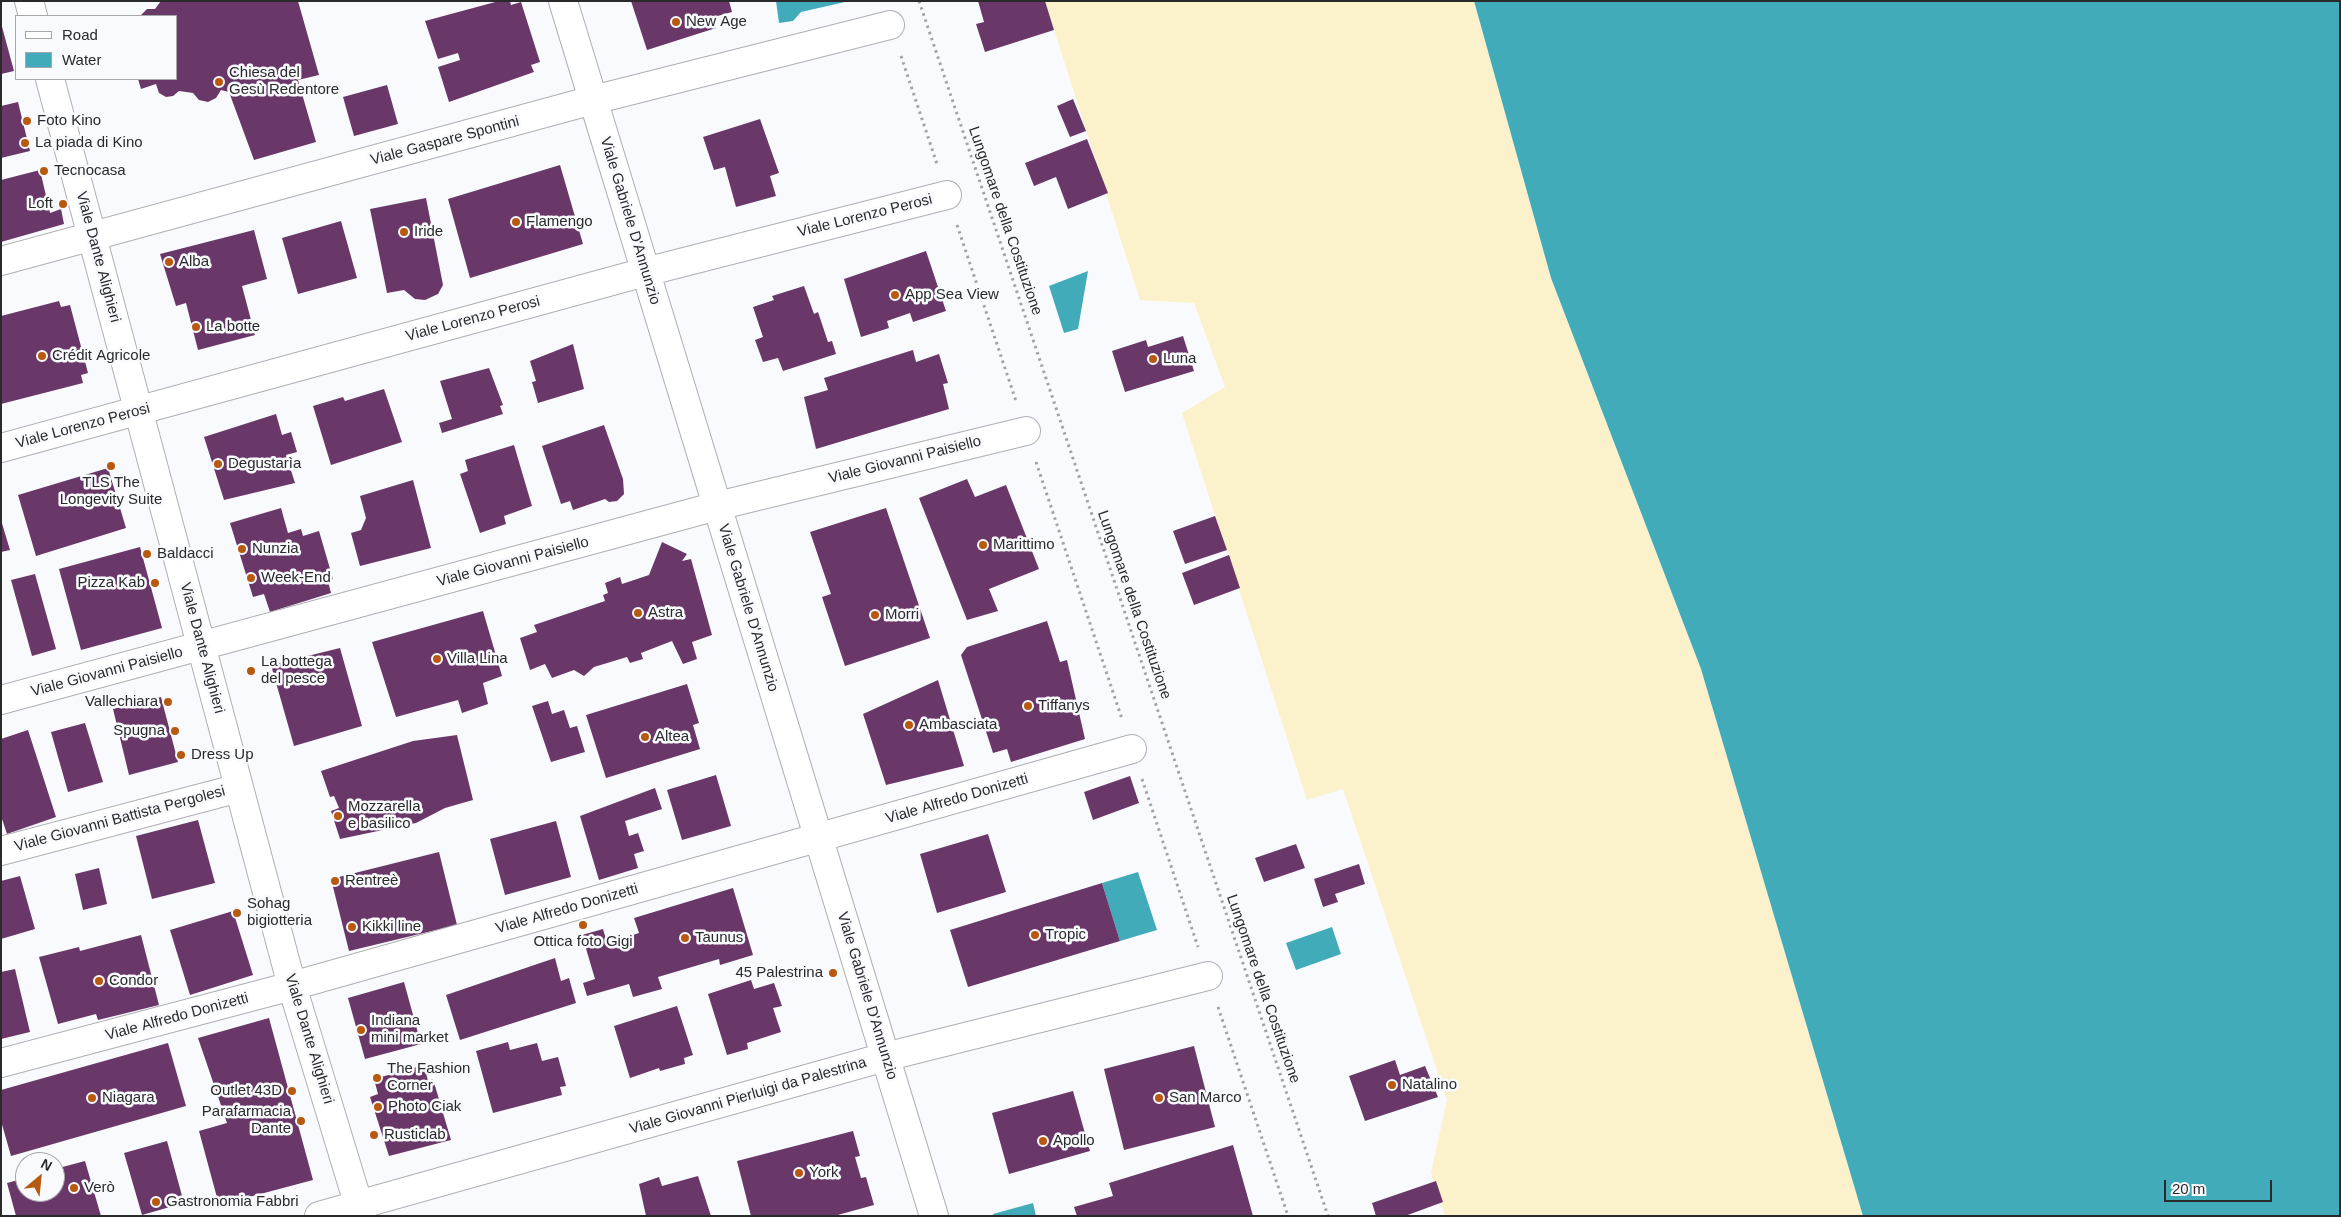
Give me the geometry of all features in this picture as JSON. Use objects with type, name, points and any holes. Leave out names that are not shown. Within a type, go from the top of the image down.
[{"type":"street","points":[[29,1],[33,15]]},
{"type":"street","name":"Viale Gabriele D'Annunzio","points":[[563,1],[934,1216]]},
{"type":"street","name":"Viale Gaspare Spontini","points":[[1,261],[593,100],[890,25]]},
{"type":"street","name":"Viale Dante Alighieri","points":[[50,80],[292,986],[361,1211]]},
{"type":"street","name":"Viale Lorenzo Perosi","points":[[1,448],[645,272],[947,195]]},
{"type":"street","name":"Viale Giovanni Paisiello","points":[[1,700],[717,506],[1026,431]]},
{"type":"street","name":"Viale Alfredo Donizetti","points":[[1,1063],[292,986],[1132,749]]},
{"type":"street","name":"Viale Giovanni Battista Pergolesi","points":[[1,851],[239,788]]},
{"type":"street","name":"Viale Giovanni Pierluigi da Palestrina","points":[[319,1216],[361,1211],[885,1057],[1208,976]]},
{"type":"path","name":"Lungomare della Costituzione","points":[[919,1],[1328,1216]]},
{"type":"path","points":[[890,25],[1288,1216]]},
{"type":"sand","points":[[1045,1],[1474,1],[1551,278],[1701,669],[1863,1216],[1445,1216],[1431,1173],[1447,1100],[1343,789],[1307,800],[1182,413],[1225,387],[1194,303],[1140,300]]},
{"type":"water","points":[[776,1],[845,2],[801,12],[793,21],[779,23]]},
{"type":"water","points":[[1474,1],[2340,1],[2340,1216],[1863,1216],[1701,669],[1551,278]]},
{"type":"water","points":[[1088,271],[1078,329],[1064,333],[1049,286]]},
{"type":"water","points":[[1138,872],[1157,930],[1120,941],[1102,883]]},
{"type":"water","points":[[1332,927],[1341,954],[1296,970],[1286,943]]},
{"type":"water","points":[[1033,1203],[1036,1216],[994,1216],[993,1214]]},
{"type":"building","name":"Chiesa del Gesù Redentore","points":[[161,1],[298,1],[319,75],[298,80],[316,142],[254,160],[229,92],[221,90],[216,98],[208,102],[199,100],[193,93],[179,91],[173,96],[166,97],[159,93],[156,84],[141,89],[138,80],[178,80],[178,15],[141,15],[147,9],[155,9]]},
{"type":"building","points":[[499,1],[510,1],[511,5],[521,2],[540,62],[531,65],[534,72],[449,102],[438,67],[460,60],[458,53],[438,59],[425,21]]},
{"type":"building","name":"New Age","points":[[631,1],[729,1],[732,12],[714,17],[716,28],[647,50]]},
{"type":"building","points":[[978,1],[1045,1],[1054,30],[985,52],[976,24],[984,22]]},
{"type":"building","points":[[1,23],[14,71],[1,74]]},
{"type":"building","points":[[387,85],[398,124],[354,136],[343,97]]},
{"type":"building","points":[[1073,99],[1086,131],[1070,137],[1057,106]]},
{"type":"building","points":[[18,102],[30,151],[1,158],[1,106]]},
{"type":"building","points":[[760,119],[779,173],[770,176],[776,196],[736,207],[725,167],[714,170],[703,137]]},
{"type":"building","points":[[1087,139],[1108,193],[1068,209],[1056,177],[1034,186],[1025,163]]},
{"type":"building","name":"Flamengo","points":[[560,165],[583,244],[470,278],[448,199]]},
{"type":"building","points":[[40,170],[50,213],[61,209],[64,224],[1,242],[1,180]]},
{"type":"building","name":"Iride","points":[[426,198],[443,285],[438,294],[425,300],[415,299],[404,290],[387,293],[370,209]]},
{"type":"building","points":[[341,221],[357,278],[298,294],[282,238]]},
{"type":"building","points":[[254,230],[267,279],[242,286],[255,335],[198,350],[186,303],[176,306],[160,254]]},
{"type":"building","name":"App Sea View","points":[[926,251],[946,311],[913,322],[910,313],[887,321],[889,328],[861,337],[844,279]]},
{"type":"building","points":[[804,286],[814,314],[818,312],[828,342],[832,341],[836,354],[783,371],[778,358],[763,362],[755,340],[763,337],[753,307],[774,300],[772,296]]},
{"type":"building","name":"Crédit Agricole","points":[[59,301],[61,307],[70,305],[88,373],[81,375],[83,383],[1,404],[1,316]]},
{"type":"building","name":"Luna","points":[[1183,336],[1194,371],[1125,392],[1112,351],[1146,340],[1148,347]]},
{"type":"building","points":[[573,344],[584,389],[538,403],[532,382],[536,381],[530,361]]},
{"type":"building","points":[[913,350],[916,362],[939,354],[948,383],[943,384],[949,409],[816,449],[804,397],[828,390],[824,378]]},
{"type":"building","points":[[489,368],[503,405],[500,406],[503,414],[442,433],[439,423],[452,419],[440,381]]},
{"type":"building","points":[[384,389],[402,442],[331,465],[313,406],[343,397],[345,401]]},
{"type":"building","points":[[276,414],[282,435],[291,432],[297,452],[286,455],[295,483],[224,500],[204,437]]},
{"type":"building","points":[[604,425],[623,479],[624,494],[617,501],[609,502],[605,499],[573,510],[570,501],[561,504],[542,446]]},
{"type":"building","points":[[514,445],[532,506],[504,516],[506,524],[480,533],[460,474],[468,471],[465,460]]},
{"type":"building","points":[[108,468],[126,528],[36,556],[18,495]]},
{"type":"building","name":"Marittimo","points":[[967,479],[975,497],[1006,485],[1039,569],[989,589],[998,611],[967,620],[919,498]]},
{"type":"building","points":[[413,480],[431,548],[360,566],[351,533],[361,530],[366,518],[360,496]]},
{"type":"building","points":[[281,508],[288,533],[301,529],[303,536],[319,531],[333,579],[328,581],[331,593],[270,612],[264,594],[253,597],[230,523]]},
{"type":"building","points":[[886,508],[930,638],[845,666],[822,597],[831,594],[810,532]]},
{"type":"building","points":[[1215,516],[1227,550],[1185,564],[1173,531]]},
{"type":"building","points":[[1,520],[10,550],[1,552]]},
{"type":"building","name":"Astra","points":[[662,542],[687,554],[682,561],[691,559],[712,635],[692,642],[697,659],[683,664],[672,641],[641,653],[643,659],[630,663],[627,657],[594,667],[584,676],[574,670],[552,678],[545,664],[530,670],[520,638],[537,632],[534,625],[605,601],[603,595],[608,593],[605,583],[620,577],[622,584],[649,575]]},
{"type":"building","points":[[140,547],[162,628],[81,650],[59,569]]},
{"type":"building","points":[[1229,555],[1240,588],[1194,605],[1182,573]]},
{"type":"building","points":[[35,574],[56,649],[32,656],[11,580]]},
{"type":"building","name":"Villa Lina","points":[[483,611],[502,676],[483,683],[488,704],[462,713],[458,700],[396,717],[372,642]]},
{"type":"building","name":"Tiffanys","points":[[1047,621],[1060,662],[1067,660],[1085,739],[1011,762],[1007,749],[993,753],[961,655],[967,647]]},
{"type":"building","points":[[340,648],[362,726],[294,746],[271,665]]},
{"type":"building","name":"Ambasciata","points":[[938,680],[964,766],[886,785],[863,714]]},
{"type":"building","name":"Altea","points":[[687,684],[699,723],[693,725],[700,749],[606,778],[586,715]]},
{"type":"building","points":[[161,697],[178,762],[129,775],[113,709]]},
{"type":"building","points":[[548,701],[552,714],[564,710],[570,728],[577,726],[585,752],[551,762],[532,706]]},
{"type":"building","points":[[85,723],[103,782],[68,792],[51,732]]},
{"type":"building","points":[[28,730],[56,817],[7,834],[1,816],[1,739]]},
{"type":"building","points":[[457,735],[473,800],[445,808],[416,823],[340,839],[331,811],[339,808],[334,796],[330,797],[321,771],[413,741]]},
{"type":"building","points":[[716,775],[731,826],[682,840],[667,790]]},
{"type":"building","points":[[1130,776],[1139,803],[1093,820],[1084,792]]},
{"type":"building","points":[[655,788],[662,809],[625,821],[629,836],[638,833],[644,851],[634,854],[638,868],[599,880],[580,816]]},
{"type":"building","points":[[198,820],[215,883],[152,899],[136,836]]},
{"type":"building","points":[[556,821],[571,877],[505,895],[490,839]]},
{"type":"building","points":[[988,834],[1006,892],[937,913],[920,854]]},
{"type":"building","points":[[1296,844],[1305,868],[1264,882],[1255,858]]},
{"type":"building","points":[[439,852],[457,925],[349,951],[331,879]]},
{"type":"building","points":[[1359,864],[1365,884],[1335,894],[1338,902],[1323,907],[1314,879]]},
{"type":"building","points":[[99,868],[107,904],[83,910],[75,874]]},
{"type":"building","points":[[20,876],[35,929],[1,939],[1,881]]},
{"type":"building","name":"Tropic","points":[[1102,883],[1120,941],[968,987],[950,930]]},
{"type":"building","name":"Taunus","points":[[733,888],[753,955],[720,965],[719,959],[658,977],[662,989],[633,997],[629,984],[587,996],[583,983],[595,979],[582,935],[603,929],[607,943],[639,933],[634,918]]},
{"type":"building","points":[[233,911],[253,975],[190,995],[170,930]]},
{"type":"building","name":"Condor","points":[[141,935],[159,1005],[98,1020],[96,1014],[58,1024],[39,957],[79,947],[80,951]]},
{"type":"building","points":[[555,958],[561,981],[569,978],[576,1003],[460,1040],[446,995]]},
{"type":"building","points":[[15,969],[30,1032],[1,1039],[1,972]]},
{"type":"building","points":[[751,980],[754,989],[774,983],[782,1006],[773,1008],[781,1032],[747,1043],[748,1049],[727,1055],[708,994]]},
{"type":"building","points":[[404,982],[421,1044],[365,1059],[348,998]]},
{"type":"building","points":[[677,1006],[693,1055],[684,1058],[685,1064],[660,1071],[659,1068],[630,1078],[614,1026]]},
{"type":"building","points":[[269,1018],[313,1180],[219,1205],[199,1131],[227,1123],[198,1038]]},
{"type":"building","points":[[508,1042],[510,1050],[537,1043],[542,1061],[558,1057],[566,1086],[560,1087],[562,1095],[493,1113],[476,1051]]},
{"type":"building","name":"Niagara","points":[[168,1043],[186,1106],[25,1152],[15,1152],[15,1155],[11,1156],[1,1121],[1,1090]]},
{"type":"building","name":"San Marco","points":[[1194,1046],[1215,1127],[1124,1150],[1104,1069]]},
{"type":"building","name":"Natalino","points":[[1395,1060],[1400,1075],[1425,1066],[1438,1097],[1365,1121],[1349,1076]]},
{"type":"building","points":[[424,1065],[428,1081],[433,1079],[451,1140],[389,1156],[370,1097],[378,1094],[374,1079]]},
{"type":"building","name":"Apollo","points":[[1073,1091],[1090,1151],[1009,1174],[992,1113]]},
{"type":"building","name":"York","points":[[853,1131],[860,1156],[855,1157],[861,1178],[866,1177],[874,1205],[834,1216],[751,1216],[737,1161]]},
{"type":"building","points":[[167,1141],[184,1203],[142,1215],[124,1153]]},
{"type":"building","points":[[1233,1145],[1253,1216],[1077,1216],[1074,1207],[1113,1196],[1109,1183]]},
{"type":"building","name":"Verò","points":[[85,1161],[101,1216],[16,1216],[7,1183],[15,1181],[15,1202],[65,1202],[65,1166]]},
{"type":"building","points":[[698,1176],[711,1216],[646,1216],[639,1184],[659,1177],[662,1186]]},
{"type":"building","points":[[1436,1181],[1443,1202],[1405,1216],[1376,1216],[1372,1203]]},
{"type":"place","name":"New Age","points":[[676,22]]},
{"type":"place","name":"Chiesa del Gesù Redentore","points":[[219,82]]},
{"type":"place","name":"Foto Kino","points":[[27,121]]},
{"type":"place","name":"La piada di Kino","points":[[25,143]]},
{"type":"place","name":"Tecnocasa","points":[[44,171]]},
{"type":"place","name":"Loft","points":[[63,204]]},
{"type":"place","name":"Flamengo","points":[[516,222]]},
{"type":"place","name":"Iride","points":[[404,232]]},
{"type":"place","name":"Alba","points":[[169,262]]},
{"type":"place","name":"App Sea View","points":[[895,295]]},
{"type":"place","name":"La botte","points":[[196,327]]},
{"type":"place","name":"Crédit Agricole","points":[[42,356]]},
{"type":"place","name":"Luna","points":[[1153,359]]},
{"type":"place","name":"Degustarìa","points":[[218,464]]},
{"type":"place","name":"TLS The Longevity Suite","points":[[111,466]]},
{"type":"place","name":"Marittimo","points":[[983,545]]},
{"type":"place","name":"Nunzia","points":[[242,549]]},
{"type":"place","name":"Baldacci","points":[[147,554]]},
{"type":"place","name":"Week-End","points":[[251,578]]},
{"type":"place","name":"Pizza Kab","points":[[155,583]]},
{"type":"place","name":"Astra","points":[[638,613]]},
{"type":"place","name":"Morri","points":[[875,615]]},
{"type":"place","name":"Villa Lina","points":[[437,659]]},
{"type":"place","name":"La bottega del pesce","points":[[251,671]]},
{"type":"place","name":"Vallechiara","points":[[168,702]]},
{"type":"place","name":"Tiffanys","points":[[1028,706]]},
{"type":"place","name":"Ambasciata","points":[[909,725]]},
{"type":"place","name":"Spugna","points":[[175,731]]},
{"type":"place","name":"Altea","points":[[645,737]]},
{"type":"place","name":"Dress Up","points":[[181,755]]},
{"type":"place","name":"Mozzarella e basilico","points":[[338,816]]},
{"type":"place","name":"Rentreè","points":[[335,881]]},
{"type":"place","name":"Sohag bigiotteria","points":[[237,913]]},
{"type":"place","name":"Ottica foto Gigi","points":[[583,925]]},
{"type":"place","name":"Kikki line","points":[[352,927]]},
{"type":"place","name":"Tropic","points":[[1035,935]]},
{"type":"place","name":"Taunus","points":[[685,938]]},
{"type":"place","name":"45 Palestrina","points":[[833,973]]},
{"type":"place","name":"Condor","points":[[99,981]]},
{"type":"place","name":"Indiana mini market","points":[[361,1030]]},
{"type":"place","name":"The Fashion Corner","points":[[377,1078]]},
{"type":"place","name":"Natalino","points":[[1392,1085]]},
{"type":"place","name":"Outlet 43D","points":[[292,1091]]},
{"type":"place","name":"Niagara","points":[[92,1098]]},
{"type":"place","name":"San Marco","points":[[1159,1098]]},
{"type":"place","name":"Photo Ciak","points":[[378,1107]]},
{"type":"place","name":"Parafarmacia Dante","points":[[301,1121]]},
{"type":"place","name":"Rusticlab","points":[[374,1135]]},
{"type":"place","name":"Apollo","points":[[1043,1141]]},
{"type":"place","name":"York","points":[[799,1173]]},
{"type":"place","name":"Verò","points":[[74,1188]]},
{"type":"place","name":"Gastronomia Fabbri","points":[[156,1202]]}]
